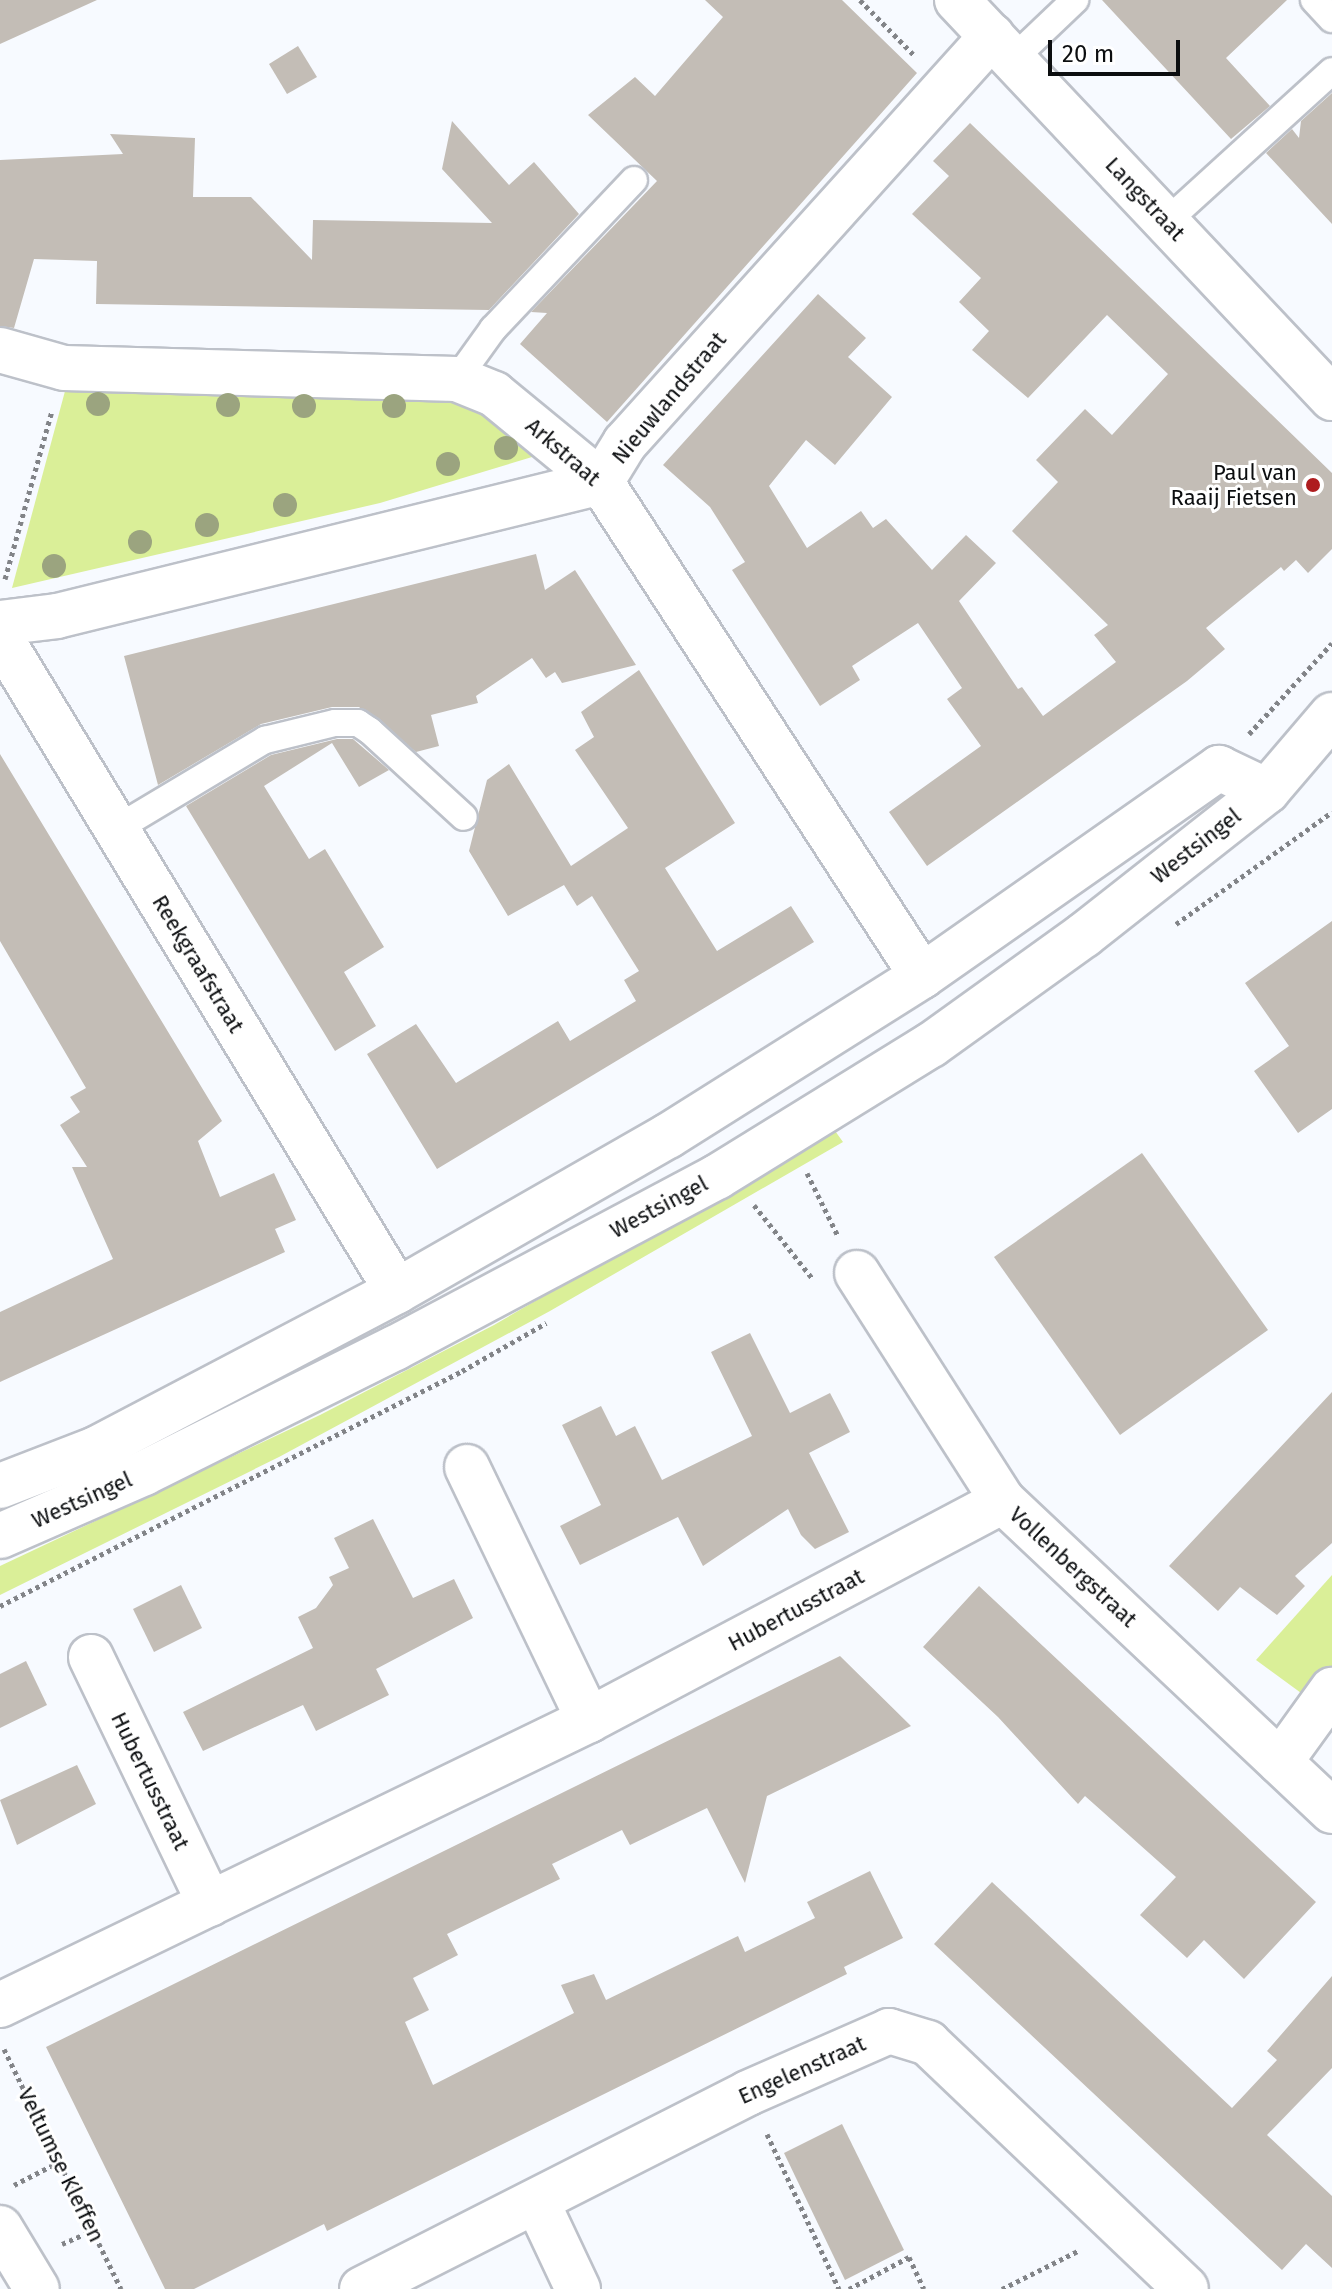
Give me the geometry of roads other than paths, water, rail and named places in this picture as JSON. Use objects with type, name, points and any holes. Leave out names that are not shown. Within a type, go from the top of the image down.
[{"type":"street","name":"Langstraat","points":[[957,0],[1332,398]]},
{"type":"street","name":"Nieuwlandstraat","points":[[0,623],[57,616],[601,482],[625,443],[946,87],[1003,48]]},
{"type":"street","name":"Arkstraat","points":[[0,350],[64,368],[457,379],[494,394],[601,482],[922,976]]},
{"type":"street","name":"Reekgraafstraat","points":[[0,637],[397,1291]]},
{"type":"street","name":"Westsingel","points":[[0,1536],[144,1473],[367,1362],[717,1177],[931,1045],[1084,935],[1267,791],[1332,715]]},
{"type":"street","name":"Westsingel","points":[[1267,791],[1332,759]]},
{"type":"street","name":"Westsingel","points":[[0,1486],[96,1449],[397,1291],[668,1136],[922,976],[1219,768],[1267,791]]},
{"type":"street","name":"Vollenbergstraat","points":[[860,1277],[1003,1501],[1332,1811]]},
{"type":"street","points":[[467,1467],[589,1720]]},
{"type":"street","name":"Hubertusstraat","points":[[0,2005],[589,1720],[1003,1501]]},
{"type":"street","name":"Hubertusstraat","points":[[91,1657],[210,1904]]},
{"type":"street","points":[[1280,1762],[1332,1690]]},
{"type":"street","name":"Engelenstraat","points":[[362,2289],[538,2204],[748,2093],[889,2031],[928,2043],[1186,2289]]},
{"type":"street","points":[[538,2204],[578,2289]]},
{"type":"street","points":[[0,2228],[37,2289]]},
{"type":"lane","points":[[1003,48],[1075,0]]},
{"type":"lane","points":[[1314,0],[1332,19]]},
{"type":"lane","points":[[1166,222],[1332,71]]},
{"type":"lane","points":[[457,379],[493,329],[634,180]]},
{"type":"lane","points":[[116,829],[265,740],[335,723],[358,723],[370,731],[464,817]]},
{"type":"place","name":"Paul van Raaij Fietsen","points":[[1313,485]]}]
